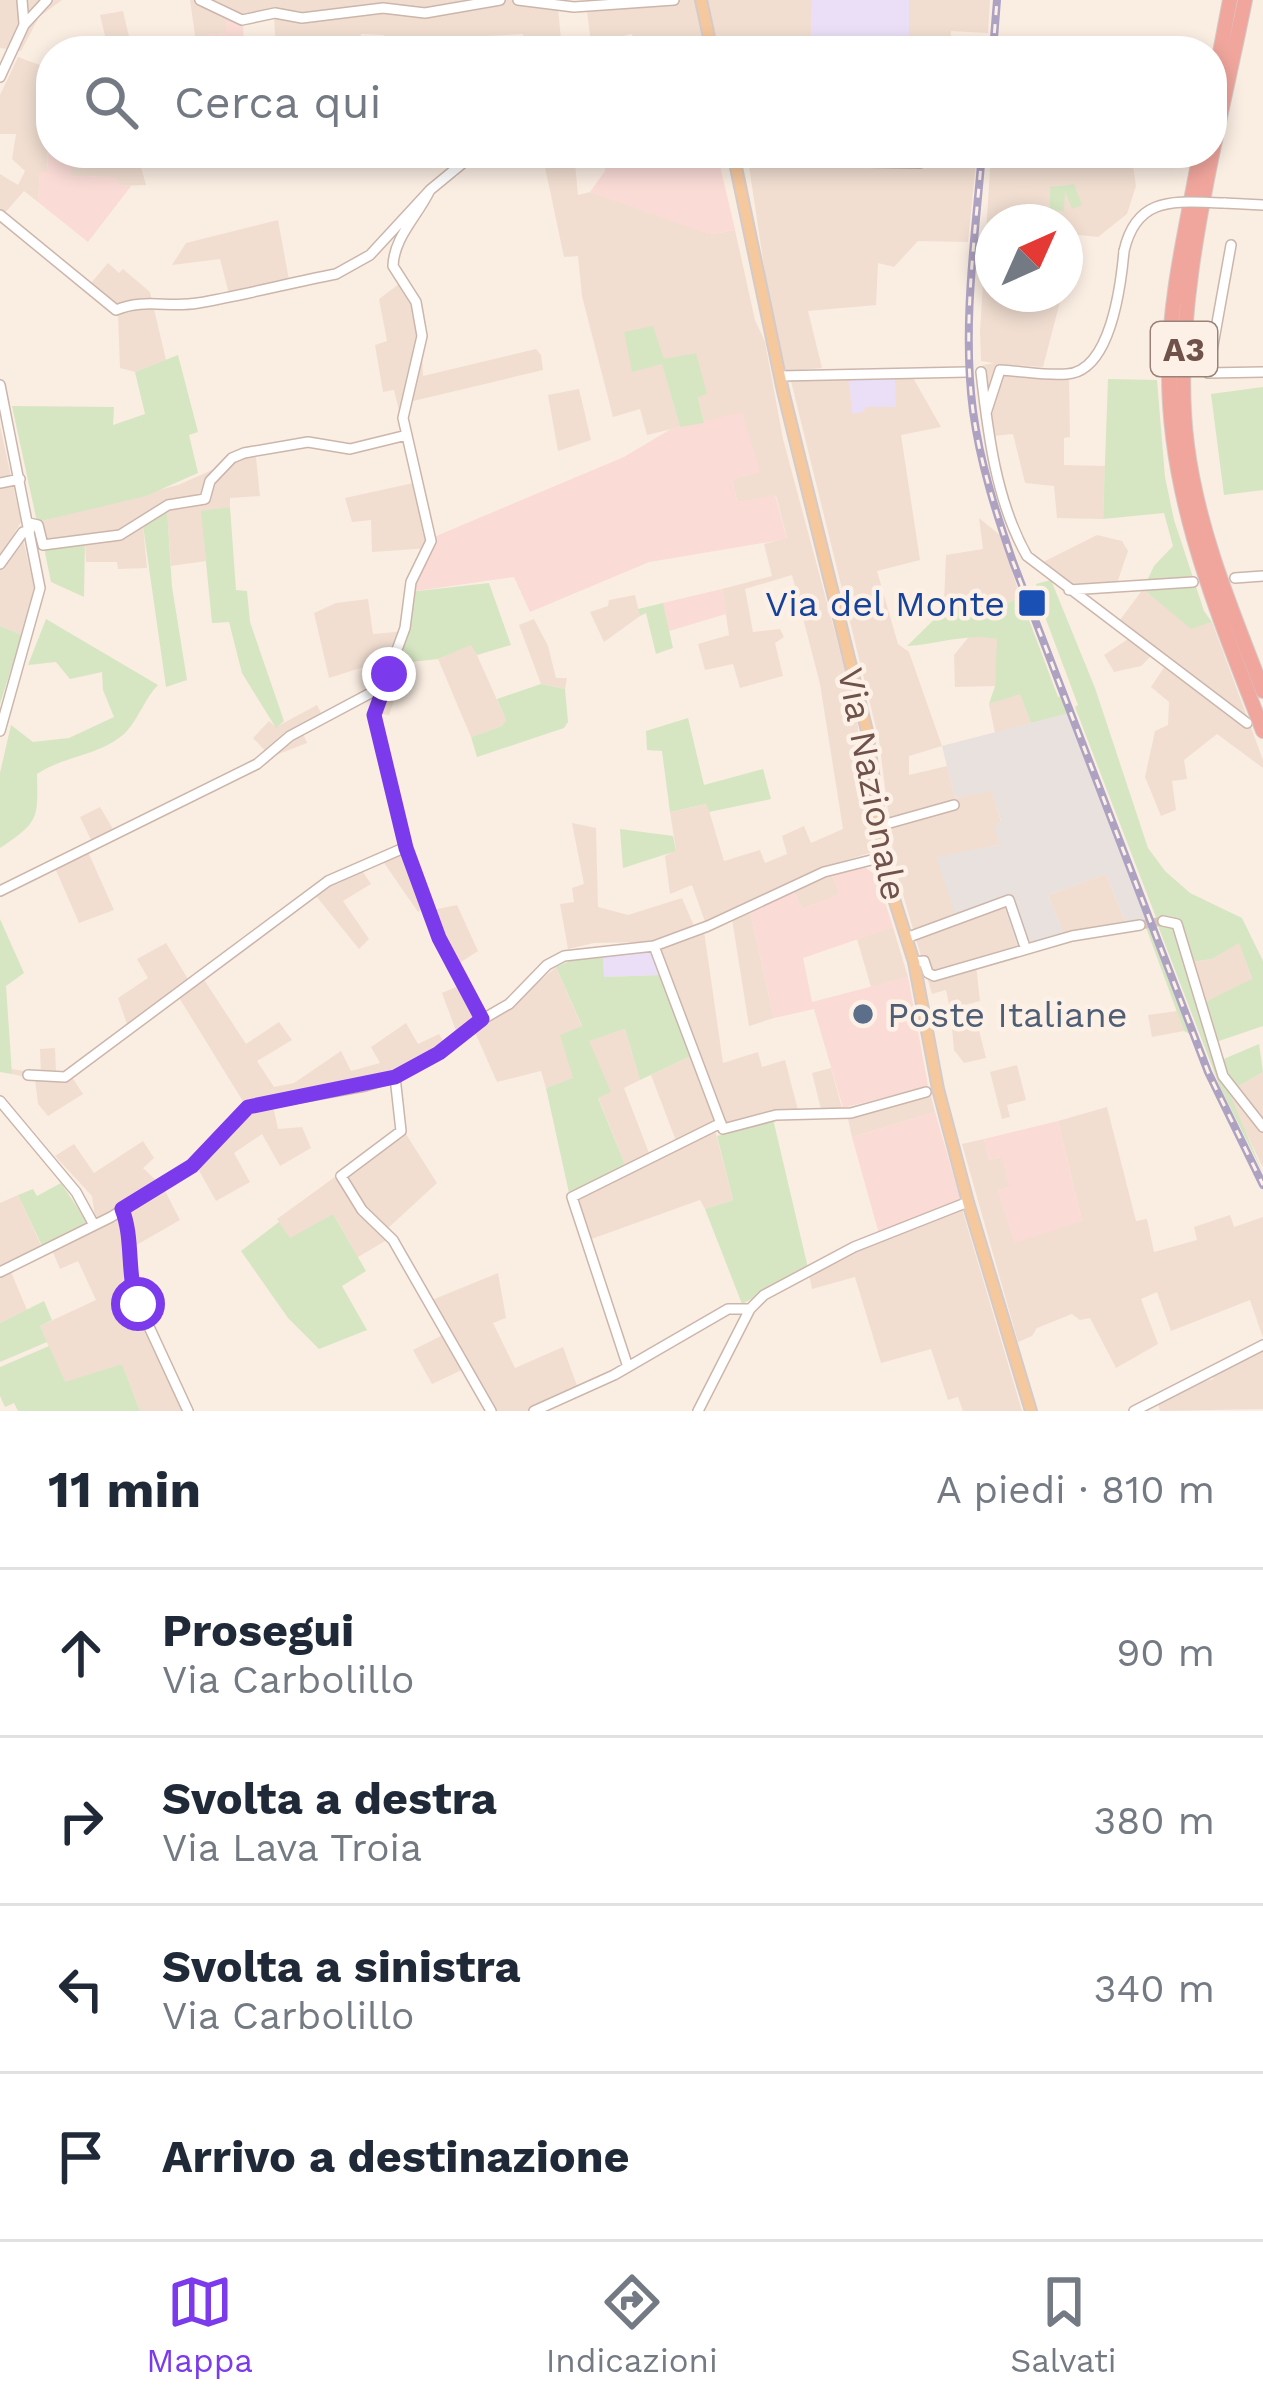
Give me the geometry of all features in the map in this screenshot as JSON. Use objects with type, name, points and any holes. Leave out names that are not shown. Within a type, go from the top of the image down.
[{"type":"highway","points":[[1223,36],[1230,0]]},
{"type":"highway","name":"A3","points":[[1227,96],[1245,0]]},
{"type":"highway","name":"A3","points":[[1197,168],[1173,306],[1168,368],[1172,431],[1191,533],[1263,731]]},
{"type":"highway","name":"A3","points":[[1214,168],[1186,315],[1185,423],[1206,533],[1263,691]]},
{"type":"main road","points":[[701,0],[709,36]]},
{"type":"main road","name":"Via Nazionale","points":[[736,168],[780,376],[867,731],[883,857],[914,962],[931,1091],[1031,1411]]},
{"type":"street","points":[[22,0],[24,25]]},
{"type":"street","points":[[0,77],[24,25],[47,0]]},
{"type":"street","points":[[200,0],[242,20],[270,14],[302,18],[383,8],[425,13],[500,0]]},
{"type":"street","points":[[270,0],[270,14]]},
{"type":"street","points":[[425,0],[425,13]]},
{"type":"street","points":[[518,0],[574,7],[674,0]]},
{"type":"street","points":[[0,215],[116,310],[145,302],[195,304],[336,274],[370,255],[457,168]]},
{"type":"street","points":[[430,190],[394,251],[393,266],[416,302],[422,335],[405,409],[431,541],[411,582],[405,628],[374,715],[406,848],[439,938],[482,1019]]},
{"type":"street","points":[[986,412],[1000,370],[1071,375],[1086,366],[1108,332],[1117,306],[1124,251],[1133,225],[1152,207],[1179,202],[1263,205]]},
{"type":"street","points":[[1231,245],[1208,373],[1263,372]]},
{"type":"street","points":[[780,376],[967,372]]},
{"type":"street","points":[[981,372],[1002,491],[1019,542],[1033,564],[1247,723]]},
{"type":"street","points":[[0,385],[39,575],[38,602],[0,731]]},
{"type":"street","points":[[0,564],[30,526],[38,525],[44,545],[120,535],[168,505],[205,499],[210,482],[232,458],[244,453],[308,442],[350,449],[407,435]]},
{"type":"street","points":[[0,483],[20,479]]},
{"type":"street","points":[[1234,578],[1263,576]]},
{"type":"street","points":[[1065,587],[1193,582]]},
{"type":"street","points":[[0,891],[257,764],[290,736],[381,688]]},
{"type":"street","points":[[879,826],[954,805]]},
{"type":"street","points":[[28,1075],[64,1077],[328,881],[406,848]]},
{"type":"street","points":[[0,1272],[94,1225],[192,1166],[238,1116],[258,1102],[365,1086],[395,1077],[439,1053],[509,1004],[548,965],[564,956],[654,946],[824,872],[883,857]]},
{"type":"street","points":[[907,938],[1009,900],[1024,944]]},
{"type":"street","points":[[1162,921],[1178,924],[1223,1076],[1263,1127]]},
{"type":"street","points":[[914,962],[924,961],[934,976],[1072,936],[1140,925]]},
{"type":"street","points":[[654,946],[723,1129],[776,1115],[851,1113],[931,1091]]},
{"type":"street","points":[[395,1077],[401,1131],[341,1176],[362,1210],[393,1240],[491,1411]]},
{"type":"street","points":[[0,1101],[69,1183],[94,1225]]},
{"type":"street","points":[[627,1364],[572,1197],[722,1123]]},
{"type":"street","points":[[698,1411],[750,1310],[764,1295],[832,1258],[968,1202]]},
{"type":"street","points":[[122,1209],[128,1224],[132,1290],[188,1411]]},
{"type":"street","points":[[534,1411],[614,1375],[728,1310],[750,1310]]},
{"type":"street","points":[[1134,1411],[1263,1345]]},
{"type":"shaded area","points":[[0,0],[62,0],[39,17],[21,51],[0,48]]},
{"type":"shaded area","points":[[190,0],[547,0],[558,8],[561,36],[275,36],[274,17],[243,23],[226,33],[195,36]]},
{"type":"shaded area","points":[[600,0],[812,0],[811,36],[590,36],[586,4]]},
{"type":"shaded area","points":[[812,0],[909,0],[909,36],[811,36]]},
{"type":"shaded area","points":[[909,0],[990,0],[988,33],[909,36]]},
{"type":"shaded area","points":[[123,11],[129,36],[105,36],[100,15]]},
{"type":"shaded area","points":[[226,18],[243,23],[243,36],[207,36],[226,33]]},
{"type":"shaded area","points":[[18,57],[36,64],[36,168],[47,168],[47,173],[40,173],[38,202],[24,191],[3,215],[0,174],[18,185],[25,171],[12,159],[16,134],[0,134],[0,95]]},
{"type":"shaded area","points":[[47,168],[72,168],[72,176],[116,177],[119,185],[131,186],[88,242],[38,202],[40,172]]},
{"type":"shaded area","points":[[71,168],[141,168],[146,185],[118,186],[115,177],[71,176]]},
{"type":"shaded area","points":[[545,168],[575,168],[578,195],[590,192],[713,234],[735,230],[755,320],[765,342],[783,439],[856,711],[873,852],[833,864],[705,922],[692,885],[670,894],[665,856],[676,850],[670,812],[707,804],[724,861],[760,850],[765,863],[787,854],[782,836],[804,826],[811,843],[843,829],[820,684],[792,575],[745,589],[753,632],[780,629],[784,637],[775,643],[783,676],[740,688],[733,664],[705,670],[698,644],[729,635],[722,589],[772,576],[764,544],[787,538],[776,496],[737,502],[732,479],[759,472],[742,413],[704,423],[698,396],[706,394],[695,353],[633,371],[662,363],[680,427],[647,435],[640,409],[613,417],[582,296],[578,256],[564,257]]},
{"type":"shaded area","points":[[721,168],[735,230],[699,231],[590,192],[605,171]]},
{"type":"shaded area","points":[[749,168],[975,168],[968,242],[918,241],[894,267],[878,263],[876,305],[808,311],[822,368],[786,371]]},
{"type":"shaded area","points":[[990,168],[1133,168],[1136,186],[1127,214],[1098,237],[1083,235],[1083,204],[988,204]]},
{"type":"shaded area","points":[[278,220],[289,280],[229,294],[220,259],[172,265],[186,243]]},
{"type":"shaded area","points":[[108,263],[150,292],[166,360],[135,372],[120,368],[118,315],[86,289]]},
{"type":"shaded area","points":[[403,281],[420,307],[423,376],[536,349],[543,370],[409,402],[400,415],[394,390],[383,392],[375,345],[387,341],[379,299]]},
{"type":"shaded area","points":[[981,312],[1057,312],[1043,367],[997,364],[1005,373],[1069,378],[1070,437],[1064,438],[1064,465],[1105,466],[1103,519],[1057,518],[1054,486],[1025,483],[1013,434],[992,436],[983,365],[994,363],[981,361]]},
{"type":"shaded area","points":[[912,376],[941,427],[901,435],[920,560],[877,571],[898,644],[909,652],[942,746],[909,756],[909,775],[947,766],[955,798],[992,790],[1001,822],[999,845],[936,858],[1004,905],[1019,952],[976,965],[980,1001],[950,1009],[946,990],[932,994],[895,867],[879,740],[791,381],[849,377],[853,414],[895,377]]},
{"type":"shaded area","points":[[849,377],[895,377],[896,407],[866,407],[852,414]]},
{"type":"shaded area","points":[[579,389],[591,440],[558,451],[548,395]]},
{"type":"shaded area","points":[[742,412],[760,472],[732,479],[737,502],[775,495],[787,539],[649,562],[530,612],[514,577],[409,592],[434,537],[624,457],[671,429]]},
{"type":"shaded area","points":[[0,426],[21,522],[0,558]]},
{"type":"shaded area","points":[[255,448],[260,496],[230,498],[230,507],[202,512],[206,561],[171,566],[167,511],[143,526],[147,568],[118,569],[117,562],[86,562],[85,541],[44,548],[37,522],[178,485],[219,467],[226,457]]},
{"type":"shaded area","points":[[418,482],[430,548],[372,552],[371,520],[352,522],[345,498]]},
{"type":"shaded area","points":[[979,518],[1001,536],[1020,596],[987,616],[944,602],[946,555],[983,549]]},
{"type":"shaded area","points":[[1097,535],[1122,541],[1128,551],[1116,586],[1074,589],[1039,564]]},
{"type":"shaded area","points":[[23,539],[35,591],[22,635],[0,626],[0,567]]},
{"type":"shaded area","points":[[722,589],[726,614],[669,631],[663,603]]},
{"type":"shaded area","points":[[1143,589],[1191,628],[1212,622],[1263,760],[1263,768],[1217,734],[1184,760],[1187,779],[1172,781],[1176,810],[1161,816],[1145,777],[1155,731],[1168,725],[1169,702],[1151,687],[1165,666],[1151,656],[1141,666],[1114,672],[1104,655],[1128,639],[1114,628]]},
{"type":"shaded area","points":[[635,595],[640,616],[604,642],[590,612],[608,606],[609,600]]},
{"type":"shaded area","points":[[368,599],[373,634],[407,631],[394,664],[398,690],[389,715],[376,713],[376,686],[364,667],[329,678],[314,613],[336,603]]},
{"type":"shaded area","points":[[534,619],[548,646],[556,678],[567,678],[565,689],[541,684],[519,625]]},
{"type":"shaded area","points":[[971,634],[998,639],[995,686],[955,687],[954,655]]},
{"type":"shaded area","points":[[472,644],[506,720],[502,726],[471,737],[438,659]]},
{"type":"shaded area","points":[[1020,693],[1031,723],[995,733],[989,704]]},
{"type":"shaded area","points":[[317,705],[324,719],[302,731],[307,743],[271,757],[253,738],[269,721],[276,727]]},
{"type":"shaded area","points":[[1069,713],[1148,921],[1127,927],[1106,874],[1048,895],[1066,940],[1019,953],[1004,906],[957,920],[936,857],[999,845],[994,826],[1001,821],[992,791],[955,798],[942,746]]},
{"type":"shaded area","points":[[100,807],[116,834],[93,844],[80,817]]},
{"type":"shaded area","points":[[572,823],[596,828],[598,907],[628,915],[682,898],[694,926],[647,942],[594,943],[568,949],[560,904],[574,902],[572,888],[584,884]]},
{"type":"shaded area","points":[[403,848],[427,905],[418,912],[382,860],[361,869],[371,884],[343,901],[369,939],[359,949],[312,891],[341,870]]},
{"type":"shaded area","points":[[88,852],[114,910],[79,923],[55,868]]},
{"type":"shaded area","points":[[863,866],[876,875],[893,927],[803,958],[812,1002],[908,977],[928,1086],[843,1108],[814,1009],[774,1018],[750,912],[793,889],[802,909],[839,894],[831,873]]},
{"type":"shaded area","points":[[831,873],[840,894],[802,909],[793,889]]},
{"type":"shaded area","points":[[1106,874],[1127,927],[1066,940],[1048,895]]},
{"type":"shaded area","points":[[457,905],[478,951],[458,964],[483,1013],[458,1036],[442,993],[461,985],[432,910]]},
{"type":"shaded area","points":[[750,912],[774,1018],[749,1026],[732,919]]},
{"type":"shaded area","points":[[893,927],[908,977],[871,987],[857,939]]},
{"type":"shaded area","points":[[704,931],[723,1063],[758,1052],[762,1067],[785,1060],[798,1110],[771,1111],[715,1130],[733,1200],[705,1209],[700,1200],[583,1242],[569,1193],[625,1165],[598,1097],[610,1091],[588,1041],[625,1029],[640,1080],[624,1088],[649,1153],[676,1141],[651,1075],[693,1055],[652,951]]},
{"type":"shaded area","points":[[1239,942],[1252,980],[1201,1004],[1191,962],[1212,959]]},
{"type":"shaded area","points":[[166,943],[188,979],[199,972],[246,1044],[279,1022],[292,1040],[257,1061],[274,1087],[294,1083],[341,1051],[351,1071],[380,1063],[371,1047],[406,1023],[418,1044],[439,1034],[445,1044],[371,1080],[244,1103],[178,996],[129,1030],[118,998],[148,978],[137,959]]},
{"type":"shaded area","points":[[652,951],[661,975],[604,977],[603,954]]},
{"type":"shaded area","points":[[556,967],[582,1027],[574,1078],[546,1088],[541,1071],[497,1082],[474,1030]]},
{"type":"shaded area","points":[[1177,1011],[1184,1031],[1152,1037],[1148,1015]]},
{"type":"shaded area","points":[[977,1022],[986,1058],[964,1063],[954,1050],[952,1027]]},
{"type":"shaded area","points":[[55,1048],[56,1071],[68,1071],[83,1094],[48,1116],[38,1104],[35,1079],[12,1074],[12,1069],[41,1074],[40,1049]]},
{"type":"shaded area","points":[[1017,1065],[1026,1100],[1007,1105],[1010,1117],[1002,1119],[990,1072]]},
{"type":"shaded area","points":[[831,1068],[842,1108],[821,1109],[812,1073]]},
{"type":"shaded area","points":[[1263,1072],[1263,1166],[1262,1166],[1227,1093]]},
{"type":"shaded area","points":[[931,1096],[935,1112],[852,1137],[848,1119]]},
{"type":"shaded area","points":[[273,1106],[278,1129],[302,1127],[311,1148],[280,1166],[262,1134],[234,1153],[250,1182],[216,1201],[196,1165],[251,1108]]},
{"type":"shaded area","points":[[1107,1107],[1136,1221],[1147,1219],[1154,1252],[1197,1240],[1194,1227],[1230,1215],[1234,1227],[1263,1217],[1263,1338],[1250,1300],[1171,1331],[1157,1292],[1141,1299],[1158,1344],[1116,1368],[1090,1318],[1080,1320],[1072,1314],[1037,1328],[1018,1342],[962,1144],[984,1139],[989,1160],[1002,1157],[1010,1187],[998,1190],[1082,1221],[1058,1121]]},
{"type":"shaded area","points":[[935,1112],[961,1202],[879,1234],[852,1137]]},
{"type":"shaded area","points":[[1058,1121],[1082,1221],[1014,1243],[997,1190],[1009,1187],[1004,1165],[1001,1157],[989,1160],[984,1139]]},
{"type":"shaded area","points":[[394,1134],[406,1134],[437,1183],[387,1229],[392,1237],[358,1257],[333,1214],[290,1239],[277,1219]]},
{"type":"shaded area","points":[[143,1141],[154,1158],[143,1168],[163,1187],[180,1220],[133,1247],[136,1287],[192,1411],[140,1411],[122,1364],[64,1383],[40,1326],[96,1300],[78,1261],[60,1269],[49,1243],[95,1217],[92,1196],[55,1156],[74,1144],[94,1173]]},
{"type":"shaded area","points":[[18,1195],[45,1254],[11,1272],[27,1310],[0,1323],[0,1203]]},
{"type":"shaded area","points":[[962,1209],[1022,1411],[963,1411],[958,1397],[948,1400],[931,1349],[881,1363],[855,1277],[812,1289],[809,1274],[849,1252]]},
{"type":"shaded area","points":[[498,1273],[506,1318],[493,1323],[515,1368],[563,1347],[580,1394],[540,1411],[487,1411],[464,1369],[432,1384],[413,1350],[449,1332],[432,1300]]},
{"type":"shaded area","points":[[1263,1348],[1263,1409],[1160,1411],[1158,1404],[1213,1379],[1215,1372]]},
{"type":"green space","points":[[1074,184],[1082,204],[1070,204],[1065,191],[1064,204],[1050,204],[1050,187]]},
{"type":"green space","points":[[653,326],[664,359],[696,353],[707,394],[698,397],[704,423],[680,427],[662,364],[632,372],[624,332]]},
{"type":"green space","points":[[178,355],[198,432],[189,435],[198,473],[146,496],[37,522],[12,406],[114,407],[113,425],[145,414],[135,372]]},
{"type":"green space","points":[[1108,379],[1157,380],[1165,477],[1174,520],[1204,611],[1212,622],[1191,629],[1143,589],[1154,566],[1173,546],[1164,513],[1103,519]]},
{"type":"green space","points":[[1263,387],[1263,490],[1224,495],[1211,394]]},
{"type":"green space","points":[[230,507],[236,590],[247,591],[250,622],[284,721],[276,728],[242,673],[229,622],[212,623],[201,511]]},
{"type":"green space","points":[[167,509],[172,587],[187,680],[166,687],[143,526]]},
{"type":"green space","points":[[85,540],[84,597],[51,582],[44,548]]},
{"type":"green space","points":[[1051,580],[1095,688],[1148,848],[1190,893],[1242,918],[1263,961],[1263,1026],[1213,1043],[1201,1004],[1252,979],[1239,943],[1212,959],[1191,962],[1171,919],[1157,920],[1038,598],[1036,584]]},
{"type":"green space","points":[[489,583],[511,645],[477,655],[471,645],[438,659],[394,664],[409,592]]},
{"type":"green space","points":[[1020,596],[1058,697],[1063,696],[1069,713],[1031,723],[1020,694],[989,704],[995,686],[997,639],[963,638],[907,646],[950,604],[987,616]]},
{"type":"green space","points":[[663,603],[673,648],[656,654],[646,613],[640,616],[638,609]]},
{"type":"green space","points":[[46,619],[158,685],[115,741],[37,774],[34,818],[0,848],[0,773],[11,725],[33,742],[69,738],[114,717],[103,690],[102,672],[70,679],[56,662],[28,665]]},
{"type":"green space","points":[[0,626],[22,635],[0,704]]},
{"type":"green space","points":[[541,684],[565,689],[568,722],[564,728],[477,757],[471,737],[502,726],[506,720],[497,699]]},
{"type":"green space","points":[[688,718],[704,785],[763,769],[771,799],[709,812],[706,804],[670,812],[662,751],[647,750],[646,731]]},
{"type":"green space","points":[[620,829],[673,836],[676,851],[623,868]]},
{"type":"green space","points":[[0,919],[24,973],[6,986],[12,1074],[0,1072]]},
{"type":"green space","points":[[1148,921],[1192,1035],[1184,1031],[1144,922]]},
{"type":"green space","points":[[1172,922],[1210,1047],[1263,1173],[1220,1087],[1157,923]]},
{"type":"green space","points":[[603,954],[604,977],[661,975],[693,1055],[640,1080],[625,1029],[589,1041],[611,1092],[598,1098],[625,1165],[569,1193],[546,1088],[573,1078],[560,1035],[582,1026],[556,967],[581,956]]},
{"type":"green space","points":[[1259,1044],[1263,1072],[1232,1090],[1219,1061]]},
{"type":"green space","points":[[773,1119],[808,1268],[742,1304],[705,1209],[733,1200],[717,1136]]},
{"type":"green space","points":[[61,1183],[87,1222],[42,1246],[18,1195],[33,1189],[37,1196]]},
{"type":"green space","points":[[333,1214],[366,1271],[342,1286],[367,1330],[319,1349],[288,1318],[241,1251],[279,1222],[290,1238]]},
{"type":"green space","points":[[44,1301],[52,1320],[40,1326],[47,1342],[0,1362],[0,1323]]},
{"type":"green space","points":[[49,1346],[65,1382],[122,1364],[140,1411],[18,1411],[14,1403],[5,1407],[0,1367]]},
{"type":"tunnel","points":[[1140,925],[1163,921]]},
{"type":"railway","points":[[994,36],[997,0]]},
{"type":"railway","points":[[981,168],[969,347],[973,411],[989,488],[1208,1072],[1263,1185]]},
{"type":"place","name":"Via del Monte","points":[[1032,603]]},
{"type":"place","name":"Poste Italiane","points":[[863,1014]]},
{"type":"route","points":[[138,1304],[122,1209],[192,1166],[248,1107],[395,1077],[439,1053],[482,1019],[447,957],[406,848],[374,715],[389,674]]}]
